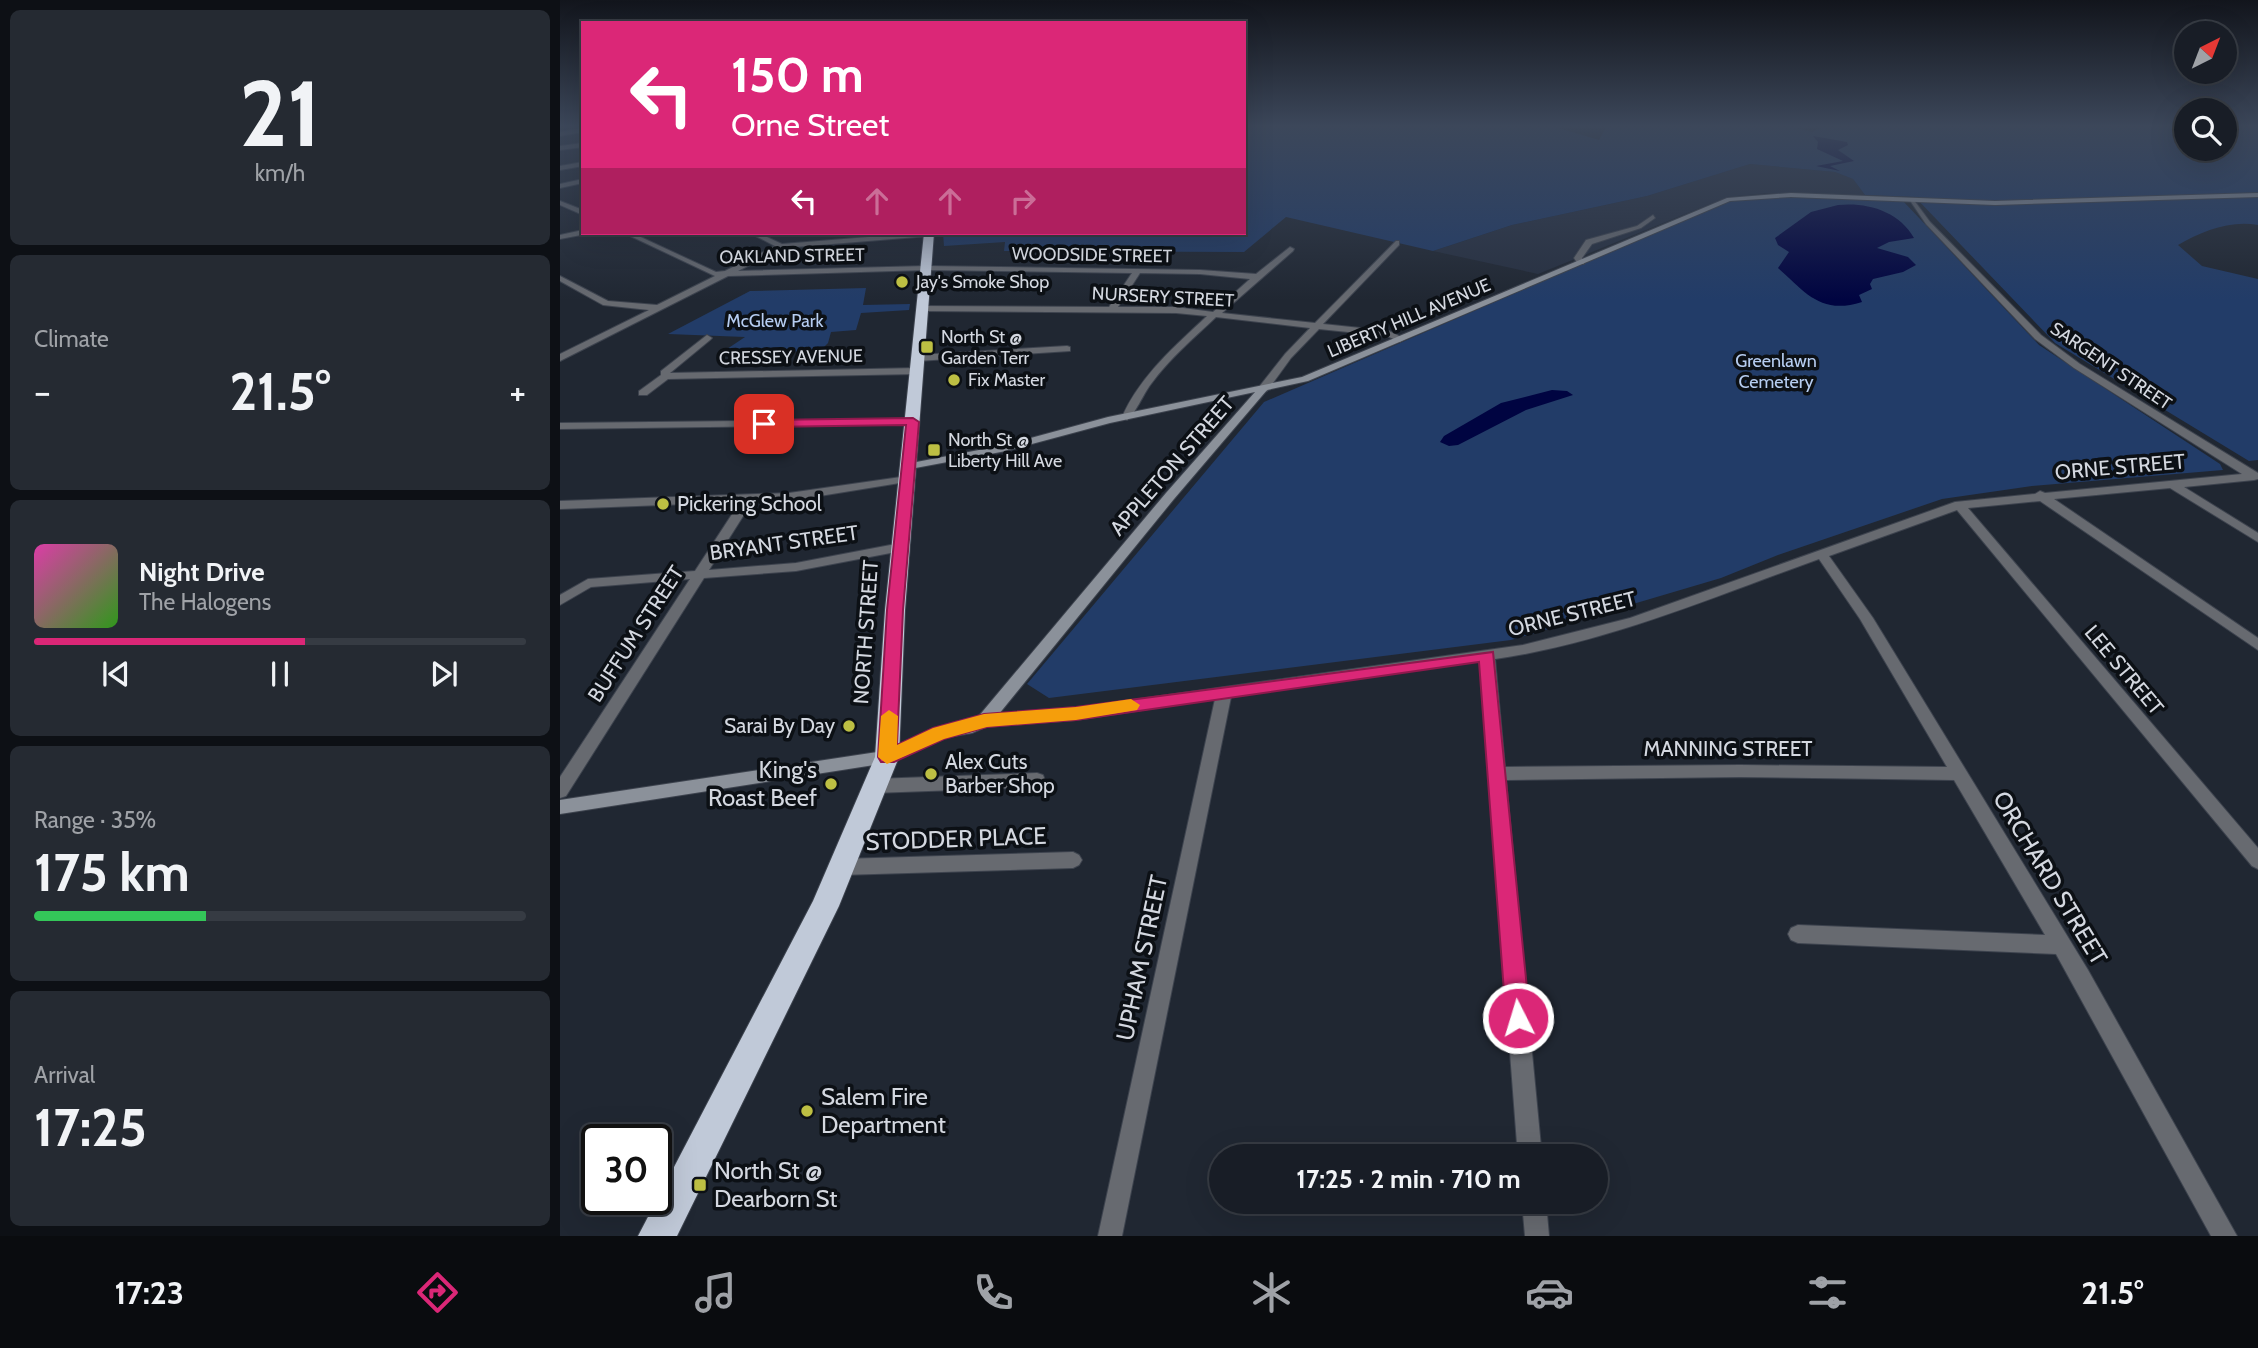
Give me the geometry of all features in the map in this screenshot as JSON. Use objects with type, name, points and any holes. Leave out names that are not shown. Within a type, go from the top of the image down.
[{"type":"highway","name":"NORTH STREET","points":[[657,1236],[819,918],[887,757],[901,547],[929,235]]},
{"type":"main road","name":"LIBERTY HILL AVENUE","points":[[909,472],[1127,416],[1305,379],[1729,199],[1781,195],[2052,202],[2258,194]]},
{"type":"main road","name":"APPLETON STREET","points":[[984,721],[1170,496],[1263,389]]},
{"type":"main road","name":"ORNE STREET","points":[[560,807],[887,757],[940,733],[972,727],[984,721]]},
{"type":"street","name":"SARGENT STREET","points":[[1910,200],[1928,223],[2038,337],[2077,366],[2257,478]]},
{"type":"street","points":[[560,203],[581,212]]},
{"type":"street","points":[[574,209],[581,207]]},
{"type":"street","points":[[1581,262],[1578,258],[1589,242],[1639,227],[1653,217]]},
{"type":"street","points":[[560,237],[581,232]]},
{"type":"street","name":"OAKLAND STREET","points":[[631,235],[704,270],[725,275],[926,268]]},
{"type":"street","points":[[757,235],[781,246]]},
{"type":"street","points":[[563,356],[781,246],[906,235]]},
{"type":"street","name":"APPLETON STREET","points":[[1263,389],[1316,325],[1396,243]]},
{"type":"street","points":[[1127,416],[1132,399],[1214,315],[1290,249]]},
{"type":"street","name":"WOODSIDE STREET","points":[[926,268],[1213,272],[1257,277]]},
{"type":"street","points":[[1112,309],[1138,271]]},
{"type":"street","points":[[560,278],[606,303],[659,309]]},
{"type":"street","name":"NURSERY STREET","points":[[922,308],[1112,309],[1214,315],[1390,334],[1400,339]]},
{"type":"street","points":[[643,393],[666,376],[664,373],[667,369],[707,338]]},
{"type":"street","name":"CRESSEY AVENUE","points":[[666,376],[918,365],[1067,349]]},
{"type":"street","points":[[560,426],[913,422]]},
{"type":"street","points":[[560,505],[789,497],[909,472]]},
{"type":"street","name":"ORNE STREET","points":[[984,721],[1076,714],[1487,656],[1571,639],[1634,621],[1959,505],[2170,482],[2257,478]]},
{"type":"street","points":[[2170,482],[2258,538]]},
{"type":"street","points":[[2040,495],[2258,645]]},
{"type":"street","name":"BUFFUM STREET","points":[[560,791],[748,499]]},
{"type":"street","name":"LEE STREET","points":[[1959,505],[2258,861]]},
{"type":"street","name":"BRYANT STREET","points":[[560,601],[587,583],[796,566],[901,547]]},
{"type":"street","name":"ORCHARD STREET","points":[[1821,553],[1866,618],[2062,945],[2225,1236]]},
{"type":"street","points":[[1487,656],[1529,1144]]},
{"type":"street","name":"UPHAM STREET","points":[[1110,1236],[1225,691]]},
{"type":"street","name":"MANNING STREET","points":[[1497,774],[1740,771],[1958,774]]},
{"type":"street","points":[[874,786],[1037,780]]},
{"type":"street","name":"STODDER PLACE","points":[[841,867],[1073,860]]},
{"type":"street","points":[[1798,934],[2062,945]]},
{"type":"street","points":[[1535,1214],[1537,1236]]},
{"type":"shaded area","points":[[1683,185],[1857,185],[1865,195],[1768,193],[1727,197],[1538,274],[1433,251],[1512,225],[1647,196]]},
{"type":"shaded area","points":[[1838,205],[1871,207],[1900,221],[1914,238],[1889,242],[1877,248],[1908,257],[1916,265],[1903,272],[1873,279],[1870,284],[1872,289],[1859,295],[1862,302],[1836,306],[1815,299],[1778,268],[1789,252],[1778,245],[1775,238],[1811,212]]},
{"type":"shaded area","points":[[1552,390],[1567,391],[1573,395],[1526,410],[1458,445],[1449,446],[1440,442],[1444,436],[1501,403]]},
{"type":"green space","points":[[1246,185],[1683,185],[1647,196],[1512,225],[1433,251],[1286,217],[1244,252],[1004,251],[1005,242],[944,246],[943,235],[1246,235]]},
{"type":"green space","points":[[1857,185],[2258,185],[2258,225],[2227,225],[2178,245],[2202,266],[2258,279],[2258,460],[2249,461],[2055,343],[1915,197],[1865,195]]},
{"type":"green space","name":"Greenlawn Cemetery","points":[[1777,196],[1903,201],[2039,345],[2220,464],[2223,470],[2032,486],[1942,499],[1778,555],[1721,578],[1511,640],[1049,698],[1027,684],[1264,402],[1725,202]]},
{"type":"green space","name":"McGlew Park","points":[[866,288],[863,305],[910,304],[909,310],[861,313],[856,330],[831,332],[828,343],[820,351],[721,353],[745,337],[668,334],[750,291]]},
{"type":"slow traffic","points":[[889,716],[887,757],[940,733],[972,727],[984,721],[1076,714],[1131,705]]},
{"type":"place","name":"Jay's Smoke Shop","points":[[902,282]]},
{"type":"place","name":"North St @ Garden Terr","points":[[927,347]]},
{"type":"place","name":"Fix Master","points":[[954,380]]},
{"type":"place","name":"North St @ Liberty Hill Ave","points":[[934,450]]},
{"type":"place","name":"Pickering School","points":[[663,504]]},
{"type":"place","name":"Sarai By Day","points":[[849,726]]},
{"type":"place","name":"Alex Cuts Barber Shop","points":[[931,774]]},
{"type":"place","name":"King's Roast Beef","points":[[831,784]]},
{"type":"place","name":"Salem Fire Department","points":[[807,1111]]},
{"type":"place","name":"North St @ Dearborn St","points":[[700,1185]]},
{"type":"route","points":[[764,424],[913,422],[895,610],[887,757],[940,733],[972,727],[984,721],[1076,714],[1487,656],[1518,1018]]}]
